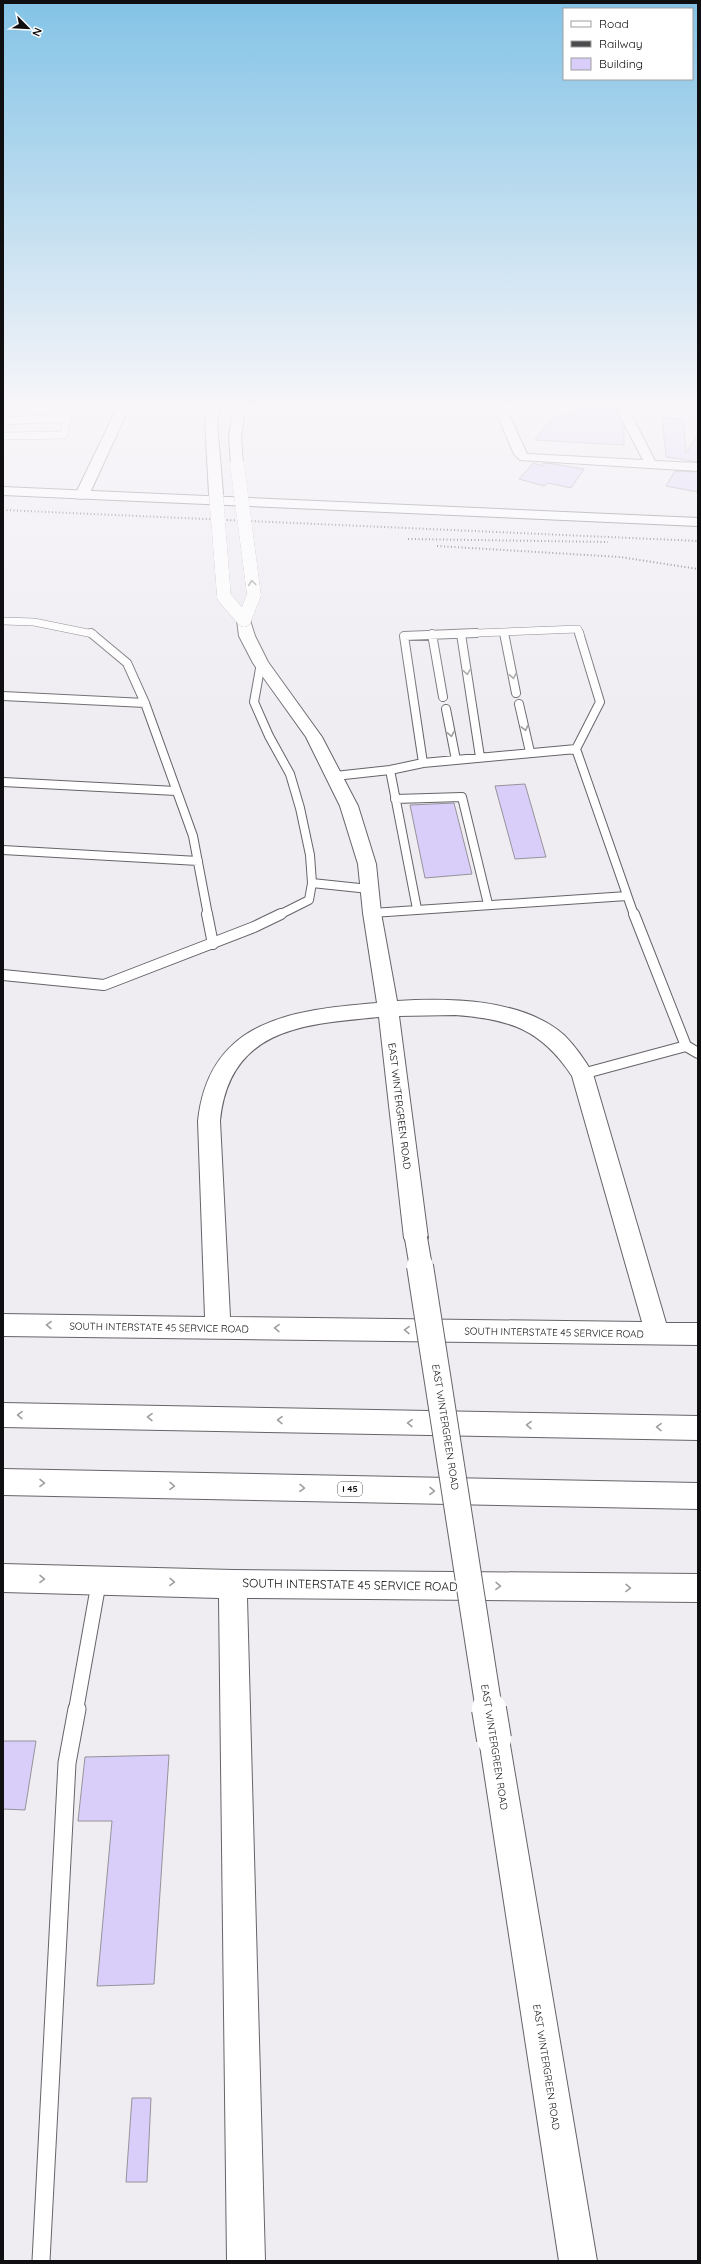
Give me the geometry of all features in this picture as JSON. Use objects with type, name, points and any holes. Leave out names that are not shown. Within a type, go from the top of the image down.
[{"type":"main road","points":[[217,516],[224,597],[244,620],[254,595],[244,516]]},
{"type":"main road","points":[[553,516],[698,522]]},
{"type":"main road","name":"EAST WINTERGREEN ROAD","points":[[244,620],[247,636],[261,663],[314,737],[335,776],[349,806],[367,864],[372,913],[388,1010],[416,1238],[494,1739],[578,2261]]},
{"type":"main road","points":[[218,1327],[209,1121],[213,1091],[219,1076],[239,1051],[252,1040],[282,1025],[317,1016],[388,1010],[437,1008],[487,1011],[512,1017],[552,1037],[564,1049],[582,1074],[657,1333]]},
{"type":"main road","name":"SOUTH INTERSTATE 45 SERVICE ROAD","points":[[3,1325],[698,1334]]},
{"type":"main road","points":[[3,1415],[698,1428]]},
{"type":"main road","name":"I 45","points":[[3,1482],[698,1496]]},
{"type":"main road","name":"SOUTH INTERSTATE 45 SERVICE ROAD","points":[[3,1578],[233,1584],[698,1588]]},
{"type":"main road","points":[[233,1584],[246,2261]]},
{"type":"lane","points":[[3,621],[34,622],[90,632],[127,663],[145,703],[193,836],[213,944]]},
{"type":"lane","points":[[423,763],[404,636],[578,629],[600,702],[576,749],[627,896],[686,1046],[698,1053]]},
{"type":"lane","points":[[504,632],[516,693]]},
{"type":"lane","points":[[432,634],[443,697]]},
{"type":"lane","points":[[461,634],[480,757]]},
{"type":"lane","points":[[3,975],[104,985],[254,927],[309,900],[312,883],[306,835],[290,774],[269,736],[254,702],[261,663]]},
{"type":"lane","points":[[3,696],[145,703]]},
{"type":"lane","points":[[519,704],[530,752]]},
{"type":"lane","points":[[446,709],[456,760]]},
{"type":"lane","points":[[335,776],[390,770],[423,763],[530,752],[576,749]]},
{"type":"lane","points":[[390,770],[417,909]]},
{"type":"lane","points":[[3,782],[176,791]]},
{"type":"lane","points":[[395,799],[462,796],[488,904]]},
{"type":"lane","points":[[3,850],[198,861]]},
{"type":"lane","points":[[312,883],[369,888]]},
{"type":"lane","points":[[372,913],[488,904],[627,896]]},
{"type":"lane","points":[[582,1074],[686,1046]]},
{"type":"lane","points":[[41,2261],[67,1763],[99,1580]]},
{"type":"building","points":[[525,784],[546,857],[515,859],[495,786]]},
{"type":"building","points":[[454,803],[472,874],[425,878],[410,805]]},
{"type":"building","points":[[3,1741],[36,1741],[25,1810],[3,1809]]},
{"type":"building","points":[[169,1755],[154,1984],[97,1986],[112,1821],[78,1821],[85,1757]]},
{"type":"building","points":[[132,2098],[151,2098],[147,2182],[126,2182]]},
{"type":"railway","points":[[130,516],[698,541]]},
{"type":"railway","points":[[408,539],[608,542]]},
{"type":"railway","points":[[437,546],[620,557],[698,569]]}]
